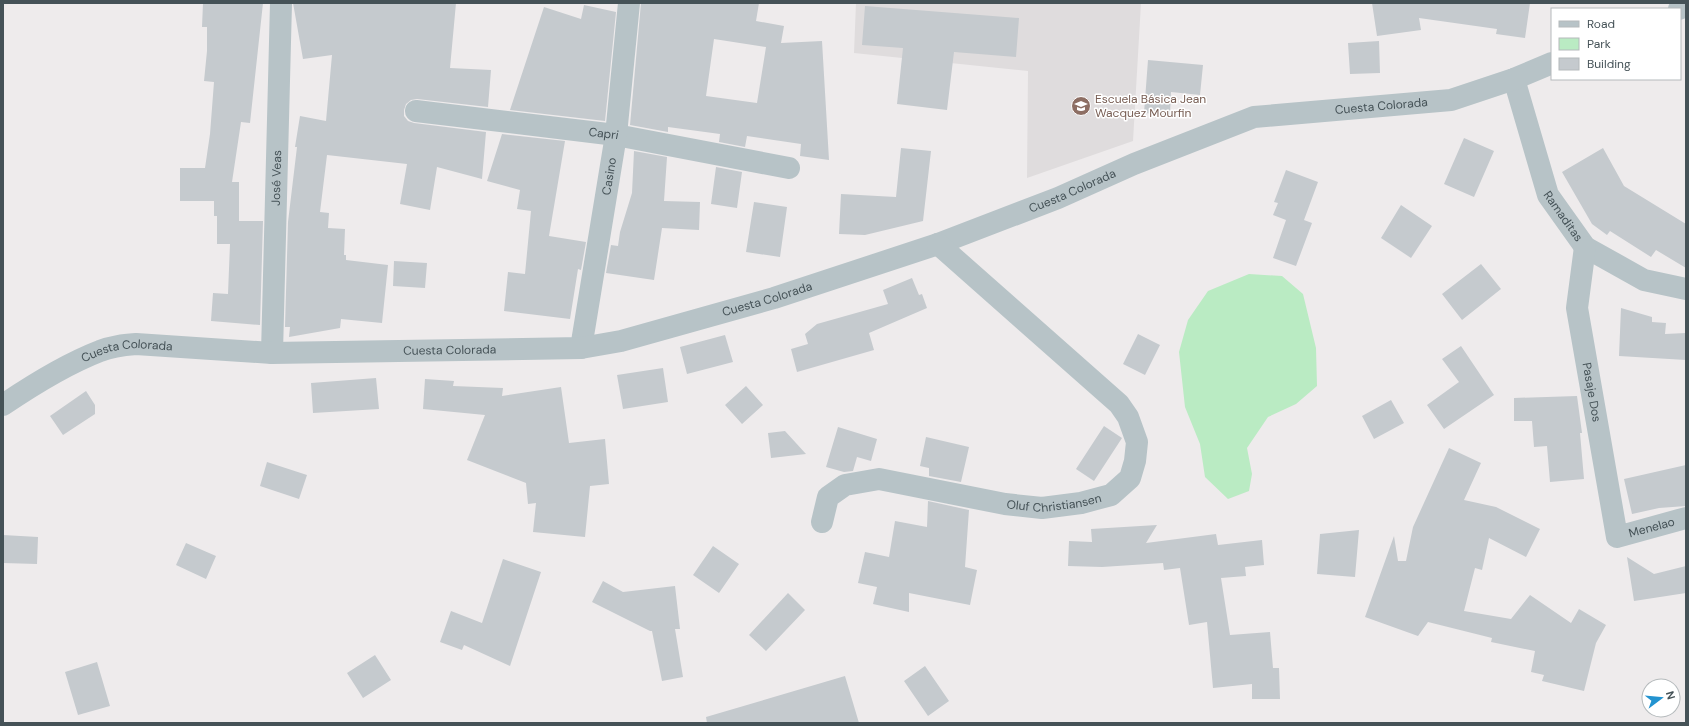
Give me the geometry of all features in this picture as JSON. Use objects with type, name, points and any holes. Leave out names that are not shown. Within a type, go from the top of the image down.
[{"type":"street","name":"José Veas","points":[[272,353],[280,3]]},
{"type":"street","name":"Casino","points":[[581,348],[616,135],[629,3]]},
{"type":"street","name":"Cuesta Colorada","points":[[3,405],[73,364],[100,351],[117,346],[136,344],[272,353],[581,348],[621,341],[774,298],[938,244],[1058,198],[1134,164],[1254,117],[1451,100],[1551,63]]},
{"type":"street","name":"Ramaditas","points":[[1514,78],[1548,195],[1585,247],[1644,280],[1686,289]]},
{"type":"street","name":"Capri","points":[[416,111],[616,135],[789,168]]},
{"type":"street","name":"Oluf Christiansen","points":[[822,522],[828,497],[844,485],[879,479],[1005,504],[1042,508],[1081,503],[1111,495],[1130,478],[1135,461],[1137,442],[1128,417],[1119,404],[938,244]]},
{"type":"street","name":"Pasaje Dos","points":[[1585,247],[1577,308],[1617,537]]},
{"type":"street","name":"Menelao","points":[[1617,537],[1686,518]]},
{"type":"shaded area","name":"Escuela Básica Jean Wacquez Mourfin","points":[[856,3],[1141,3],[1133,141],[1027,178],[1028,71],[854,53]]},
{"type":"green space","points":[[1249,274],[1282,276],[1303,294],[1316,348],[1317,386],[1296,404],[1268,417],[1247,448],[1252,474],[1249,491],[1228,499],[1205,477],[1200,444],[1185,407],[1179,352],[1188,320],[1208,291]]},
{"type":"building","points":[[203,3],[263,3],[250,123],[241,122],[232,182],[239,182],[239,221],[263,221],[260,325],[211,321],[213,293],[228,294],[230,244],[217,244],[217,216],[214,216],[214,201],[180,201],[180,168],[205,168],[210,134],[214,82],[204,81],[207,51],[207,27],[202,27]]},
{"type":"building","points":[[293,3],[456,3],[450,68],[491,70],[488,107],[417,99],[411,100],[406,104],[404,116],[408,121],[486,132],[482,179],[437,167],[430,210],[400,204],[407,164],[327,155],[320,212],[329,213],[328,228],[345,229],[344,255],[346,255],[346,260],[388,265],[382,323],[341,319],[340,328],[289,337],[290,327],[285,327],[288,222],[297,147],[295,147],[300,116],[326,121],[332,55],[303,59]]},
{"type":"building","points":[[641,3],[759,3],[756,21],[784,26],[781,43],[822,41],[829,160],[800,156],[801,144],[747,136],[745,147],[719,142],[720,134],[668,127],[668,132],[630,125]],"holes":[[[714,39],[766,47],[757,103],[706,96]]]},
{"type":"building","points":[[1372,3],[1530,3],[1525,38],[1496,34],[1497,29],[1419,18],[1421,30],[1377,36]]},
{"type":"building","points":[[584,5],[616,12],[605,121],[510,110],[544,7],[581,19]]},
{"type":"building","points":[[865,6],[1019,18],[1016,57],[954,52],[947,110],[897,104],[903,48],[862,45]]},
{"type":"building","points":[[1379,41],[1380,73],[1350,74],[1348,43]]},
{"type":"building","points":[[1148,60],[1203,65],[1200,95],[1171,92],[1170,115],[1144,113]]},
{"type":"building","points":[[502,134],[565,141],[549,236],[586,242],[581,270],[578,269],[570,319],[504,311],[508,272],[525,274],[531,211],[517,209],[520,190],[487,181]]},
{"type":"building","points":[[1464,138],[1494,151],[1474,197],[1444,184]]},
{"type":"building","points":[[901,148],[931,151],[923,221],[865,235],[839,234],[841,194],[896,197]]},
{"type":"building","points":[[1603,148],[1624,186],[1686,224],[1686,268],[1656,250],[1651,257],[1610,231],[1607,235],[1592,224],[1562,172]]},
{"type":"building","points":[[634,151],[667,157],[664,201],[700,202],[699,230],[662,228],[654,280],[606,273],[611,245],[618,246],[620,232],[632,193]]},
{"type":"building","points":[[716,167],[742,172],[737,208],[711,204]]},
{"type":"building","points":[[1286,170],[1318,182],[1304,220],[1312,223],[1296,266],[1273,258],[1286,220],[1273,215],[1278,203],[1274,202]]},
{"type":"building","points":[[754,202],[787,207],[780,257],[746,252]]},
{"type":"building","points":[[1401,205],[1432,226],[1411,258],[1381,238]]},
{"type":"building","points":[[394,261],[427,263],[425,288],[393,286]]},
{"type":"building","points":[[1481,264],[1501,289],[1462,320],[1442,294]]},
{"type":"building","points":[[912,278],[919,295],[922,294],[927,308],[869,333],[874,350],[797,372],[791,349],[808,344],[805,334],[817,324],[888,304],[883,290]]},
{"type":"building","points":[[1621,308],[1652,317],[1652,322],[1666,323],[1665,334],[1686,333],[1686,360],[1619,356]]},
{"type":"building","points":[[1138,334],[1160,345],[1145,375],[1123,364]]},
{"type":"building","points":[[725,335],[733,362],[687,374],[680,347]]},
{"type":"building","points":[[1461,346],[1494,395],[1444,429],[1427,405],[1459,382],[1442,359]]},
{"type":"building","points":[[663,368],[668,402],[623,409],[617,375]]},
{"type":"building","points":[[376,378],[379,409],[313,413],[311,383]]},
{"type":"building","points":[[425,379],[454,381],[453,386],[503,388],[502,396],[561,387],[569,443],[605,439],[609,484],[590,486],[585,537],[533,532],[536,503],[528,504],[526,483],[467,460],[485,415],[423,409]]},
{"type":"building","points":[[746,386],[763,405],[742,424],[725,405]]},
{"type":"building","points":[[86,391],[95,405],[95,414],[63,435],[50,416]]},
{"type":"building","points":[[1577,396],[1582,433],[1580,433],[1584,479],[1550,482],[1547,446],[1534,447],[1532,421],[1514,421],[1514,398]]},
{"type":"building","points":[[1391,400],[1404,423],[1374,439],[1362,416]]},
{"type":"building","points":[[1104,426],[1122,438],[1094,481],[1076,469]]},
{"type":"building","points":[[838,427],[877,439],[871,461],[857,457],[853,471],[844,472],[826,467]]},
{"type":"building","points":[[785,431],[806,454],[771,458],[768,433]]},
{"type":"building","points":[[926,437],[969,447],[961,482],[929,476],[929,468],[920,466]]},
{"type":"building","points":[[1449,448],[1481,463],[1464,500],[1496,507],[1540,529],[1526,557],[1489,538],[1482,570],[1475,568],[1464,611],[1511,619],[1530,595],[1571,623],[1579,609],[1606,625],[1596,643],[1584,691],[1542,681],[1544,675],[1531,672],[1535,651],[1491,642],[1492,638],[1428,622],[1418,636],[1365,617],[1394,536],[1398,561],[1406,561],[1413,527]]},
{"type":"building","points":[[267,462],[307,475],[299,499],[260,486]]},
{"type":"building","points":[[1686,465],[1686,506],[1659,508],[1632,514],[1624,479]]},
{"type":"building","points":[[928,501],[969,510],[965,567],[977,570],[970,605],[909,593],[909,612],[873,604],[877,587],[858,583],[865,552],[889,557],[895,521],[927,527]]},
{"type":"building","points":[[1157,525],[1146,543],[1216,534],[1218,545],[1262,540],[1264,565],[1245,567],[1246,576],[1221,578],[1230,635],[1270,632],[1273,668],[1279,668],[1280,699],[1252,699],[1252,684],[1213,688],[1207,622],[1189,625],[1180,568],[1164,570],[1163,563],[1102,567],[1068,566],[1069,541],[1092,542],[1091,529]]},
{"type":"building","points":[[1359,530],[1355,577],[1317,574],[1320,534]]},
{"type":"building","points":[[3,535],[38,537],[37,564],[3,563]]},
{"type":"building","points":[[186,543],[216,556],[206,579],[176,565]]},
{"type":"building","points":[[713,546],[739,564],[719,593],[693,575]]},
{"type":"building","points":[[1627,557],[1654,574],[1686,566],[1686,593],[1634,601]]},
{"type":"building","points":[[503,559],[541,572],[510,666],[464,645],[462,650],[440,642],[451,611],[482,623]]},
{"type":"building","points":[[603,581],[623,592],[675,586],[680,629],[675,629],[683,677],[662,681],[652,631],[592,602]]},
{"type":"building","points":[[788,593],[805,610],[766,651],[749,635]]},
{"type":"building","points":[[375,655],[391,680],[363,698],[347,673]]},
{"type":"building","points":[[97,662],[110,706],[78,715],[65,672]]},
{"type":"building","points":[[925,666],[949,701],[928,716],[904,681]]},
{"type":"building","points":[[845,676],[859,723],[707,723],[706,717]]},
{"type":"place","name":"Escuela Básica Jean Wacquez Mourfin","points":[[1081,106]]}]
